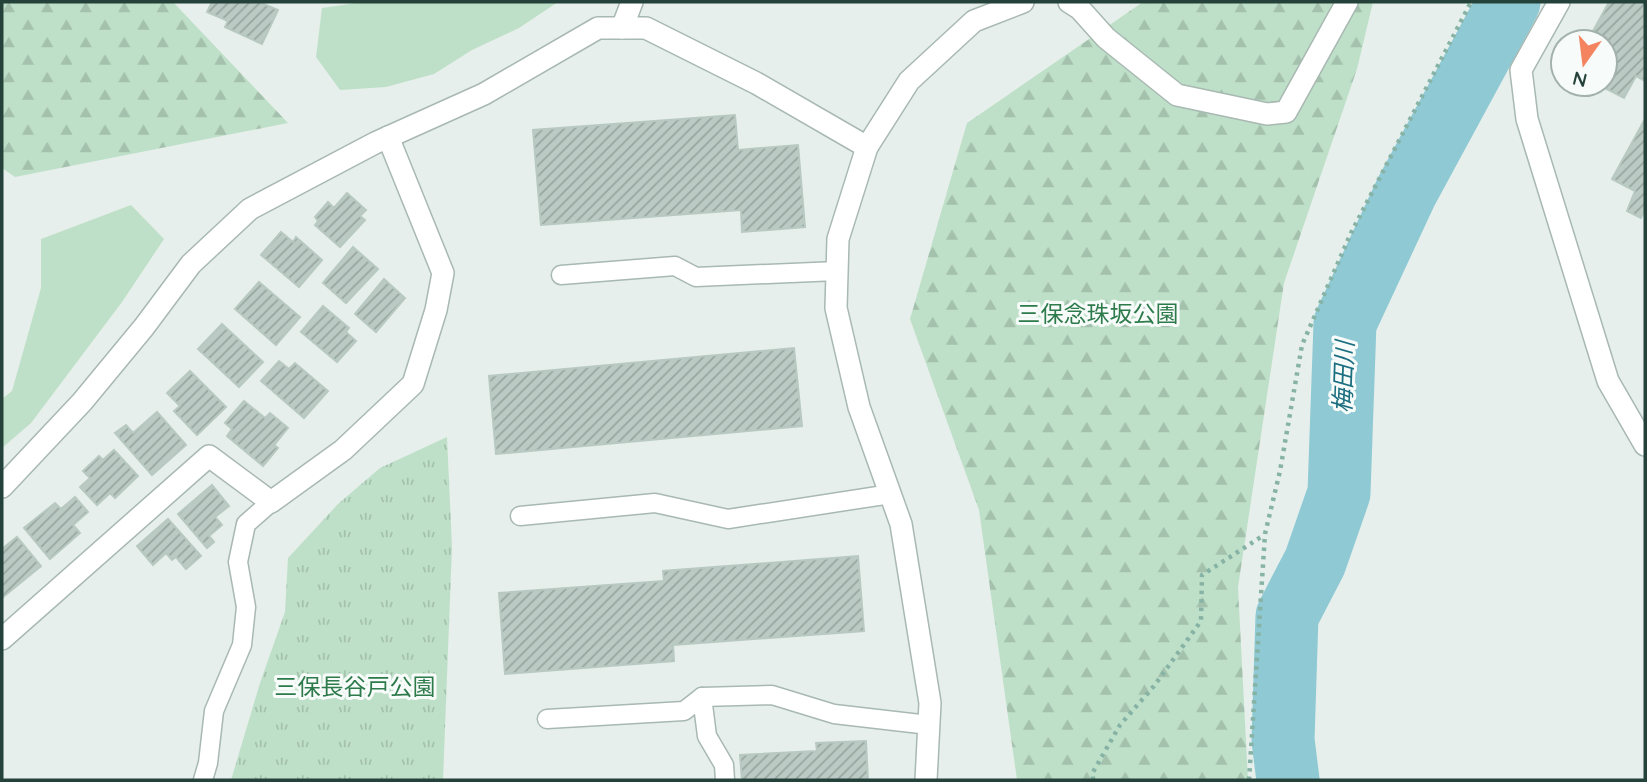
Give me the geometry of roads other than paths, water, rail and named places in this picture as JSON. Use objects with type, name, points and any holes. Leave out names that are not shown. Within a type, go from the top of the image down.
[{"type":"street","points":[[622,28],[632,2]]},
{"type":"street","points":[[926,780],[930,703],[901,524],[856,394],[836,308],[838,239],[867,147],[909,81],[974,21],[1023,2]]},
{"type":"street","points":[[1069,2],[1080,9],[1105,38],[1177,95],[1267,114],[1286,112],[1347,2]]},
{"type":"street","points":[[1559,2],[1521,70],[1527,119],[1608,381],[1645,445]]},
{"type":"street","points":[[2,487],[82,402],[144,327],[191,264],[250,209],[388,137],[484,94],[598,28],[646,28],[756,83],[867,147]]},
{"type":"street","points":[[2,639],[209,456],[271,502],[343,450],[413,384],[436,310],[443,273],[388,137]]},
{"type":"lane","points":[[561,275],[675,266],[696,277],[837,271]]},
{"type":"lane","points":[[520,516],[655,503],[728,519],[891,494]]},
{"type":"lane","points":[[203,780],[208,763],[214,711],[242,645],[246,607],[238,562],[247,524],[271,502]]},
{"type":"lane","points":[[547,719],[684,711],[702,697],[772,695],[834,714],[929,724]]},
{"type":"lane","points":[[702,697],[707,736],[724,765],[725,780]]},
{"type":"waterway","name":"梅田川","points":[[1288,780],[1283,740],[1287,616],[1315,562],[1339,493],[1345,323],[1406,192],[1509,2]]},
{"type":"park label","name":"三保念珠坂公園","points":[[1098,313]]},
{"type":"park label","name":"三保長谷戸公園","points":[[355,686]]}]
